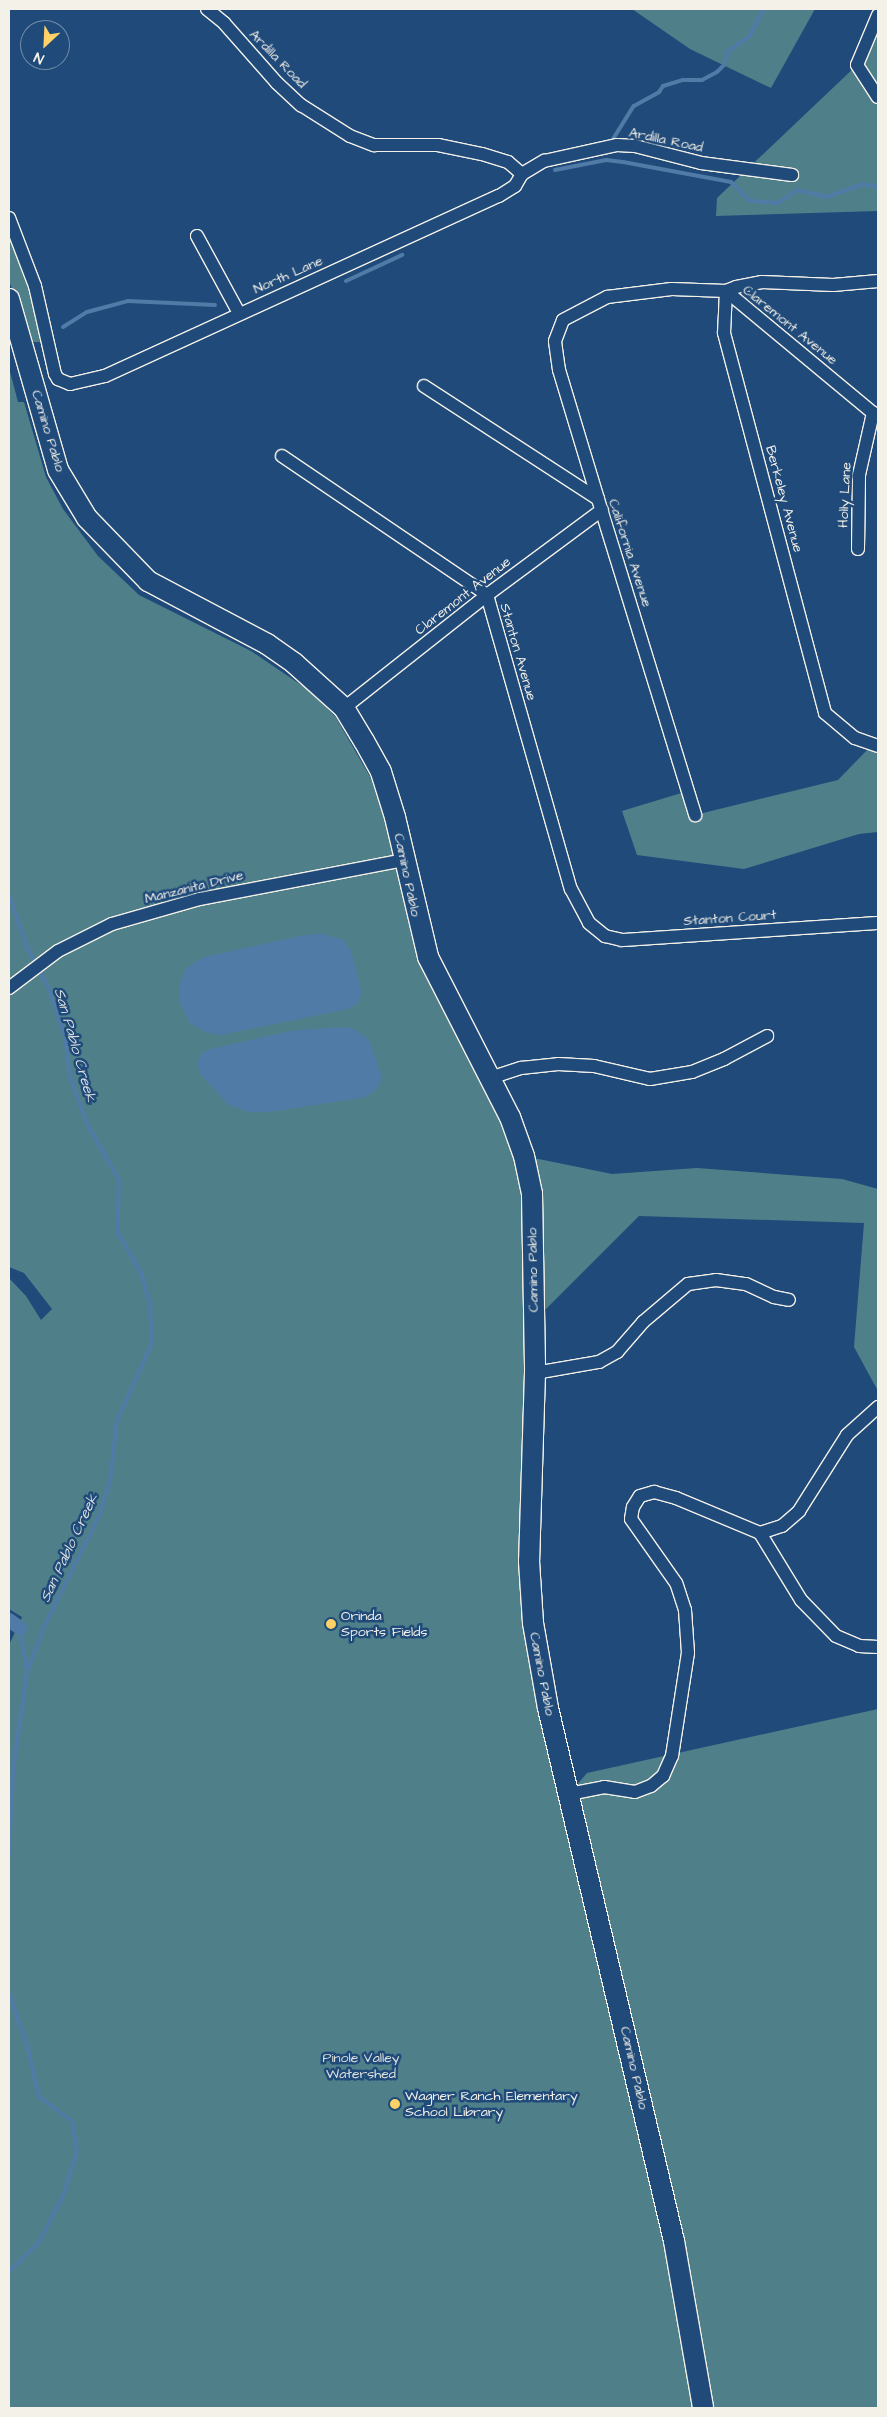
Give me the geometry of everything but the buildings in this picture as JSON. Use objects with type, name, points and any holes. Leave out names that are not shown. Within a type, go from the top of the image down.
[{"type":"main road","name":"Camino Pablo","points":[[9,299],[58,470],[87,518],[148,581],[267,644],[294,663],[344,708],[380,772],[428,957],[510,1117],[524,1156],[532,1194],[535,1373],[529,1561],[533,1623],[546,1700],[674,2241],[703,2408]]},
{"type":"street","name":"Ardilla Road","points":[[206,9],[224,23],[266,72],[301,105],[350,136],[374,145],[438,145],[482,154],[508,162],[522,174],[544,161],[617,145],[635,146],[701,163],[792,176]]},
{"type":"street","points":[[878,15],[858,65],[878,97]]},
{"type":"street","name":"North Lane","points":[[58,379],[70,384],[105,376],[239,313],[499,196],[515,186],[522,174]]},
{"type":"street","name":"Camino Pablo","points":[[9,218],[36,286],[58,379]]},
{"type":"street","points":[[197,236],[239,313]]},
{"type":"street","points":[[726,291],[762,282],[833,285],[878,281]]},
{"type":"street","name":"Claremont Avenue","points":[[344,708],[600,505],[559,370],[555,341],[563,320],[607,297],[672,289],[726,291],[876,415]]},
{"type":"street","name":"Berkeley Avenue","points":[[726,291],[724,332],[825,713],[855,738],[878,746]]},
{"type":"street","name":"California Avenue","points":[[424,386],[600,505],[695,815]]},
{"type":"street","name":"Holly Lane","points":[[858,549],[858,475],[876,415]]},
{"type":"street","name":"Stanton Avenue","points":[[282,456],[486,595],[571,889],[589,923]]},
{"type":"street","name":"Manzanita Drive","points":[[11,987],[58,952],[112,924],[200,899],[404,860]]},
{"type":"street","name":"Stanton Court","points":[[589,923],[605,936],[622,940],[878,922]]},
{"type":"street","points":[[490,1078],[521,1068],[558,1064],[594,1066],[650,1079],[700,1069],[767,1036]]},
{"type":"street","points":[[535,1373],[599,1362],[617,1352],[644,1322],[688,1284],[716,1280],[736,1283],[789,1300]]},
{"type":"street","points":[[760,1533],[782,1526],[800,1511],[847,1435],[878,1407]]},
{"type":"street","points":[[569,1794],[604,1788],[635,1792],[651,1786],[663,1776],[672,1756],[688,1653],[685,1610],[676,1583],[631,1519],[633,1507],[640,1496],[654,1492],[676,1498],[760,1533],[801,1600],[836,1636],[859,1646],[878,1647]]},
{"type":"green space","points":[[632,9],[815,9],[771,88],[690,49]]},
{"type":"green space","points":[[878,15],[878,211],[716,216],[717,198],[857,65]]},
{"type":"green space","points":[[9,235],[38,315],[40,342],[33,342],[9,281]]},
{"type":"green space","name":"Pinole Valley Watershed","points":[[9,368],[18,402],[24,402],[46,477],[63,509],[98,556],[139,595],[251,651],[307,689],[335,716],[372,780],[386,825],[404,860],[417,922],[524,1156],[612,1174],[697,1168],[842,1179],[878,1189],[878,1391],[854,1347],[864,1223],[639,1216],[534,1321],[529,1561],[570,1793],[587,1773],[878,1709],[878,2408],[9,2408],[9,1645],[22,1617],[9,1609],[9,1278],[26,1296],[41,1320],[52,1309],[24,1273],[9,1267]]},
{"type":"green space","points":[[873,744],[878,746],[878,832],[859,834],[744,869],[637,855],[622,811],[688,791],[695,815],[838,780]]},
{"type":"water","points":[[324,934],[343,940],[351,951],[362,994],[358,1003],[348,1009],[221,1035],[205,1032],[190,1023],[180,1004],[179,986],[186,968],[204,957],[305,935]]},
{"type":"water","points":[[351,1027],[369,1040],[382,1077],[377,1089],[366,1097],[270,1112],[249,1112],[229,1105],[200,1074],[197,1063],[202,1053],[211,1049],[295,1030]]},
{"type":"waterway","points":[[613,139],[634,106],[659,92],[663,86],[683,80],[702,80],[717,72],[724,65],[728,51],[749,37],[764,9]]},
{"type":"waterway","points":[[555,170],[606,160],[623,162],[731,182],[750,201],[778,203],[797,190],[827,197],[863,184],[878,187]]},
{"type":"waterway","points":[[346,281],[402,255]]},
{"type":"waterway","points":[[63,327],[87,312],[128,301],[215,305]]},
{"type":"waterway","name":"San Pablo Creek","points":[[9,895],[27,948],[48,987],[65,1037],[70,1076],[87,1124],[119,1180],[117,1231],[141,1273],[150,1304],[152,1343],[117,1420],[110,1481],[99,1516],[44,1627],[27,1672],[13,1770],[9,1855]]},
{"type":"waterway","points":[[9,1620],[20,1628]]},
{"type":"waterway","points":[[20,1628],[27,1670]]},
{"type":"waterway","name":"San Pablo Creek","points":[[9,1993],[27,2045],[39,2097],[72,2121],[77,2152],[63,2196],[39,2242],[9,2272]]},
{"type":"place","name":"Orinda Sports Fields","points":[[331,1624]]},
{"type":"place","name":"Wagner Ranch Elementary School Library","points":[[395,2104]]}]
